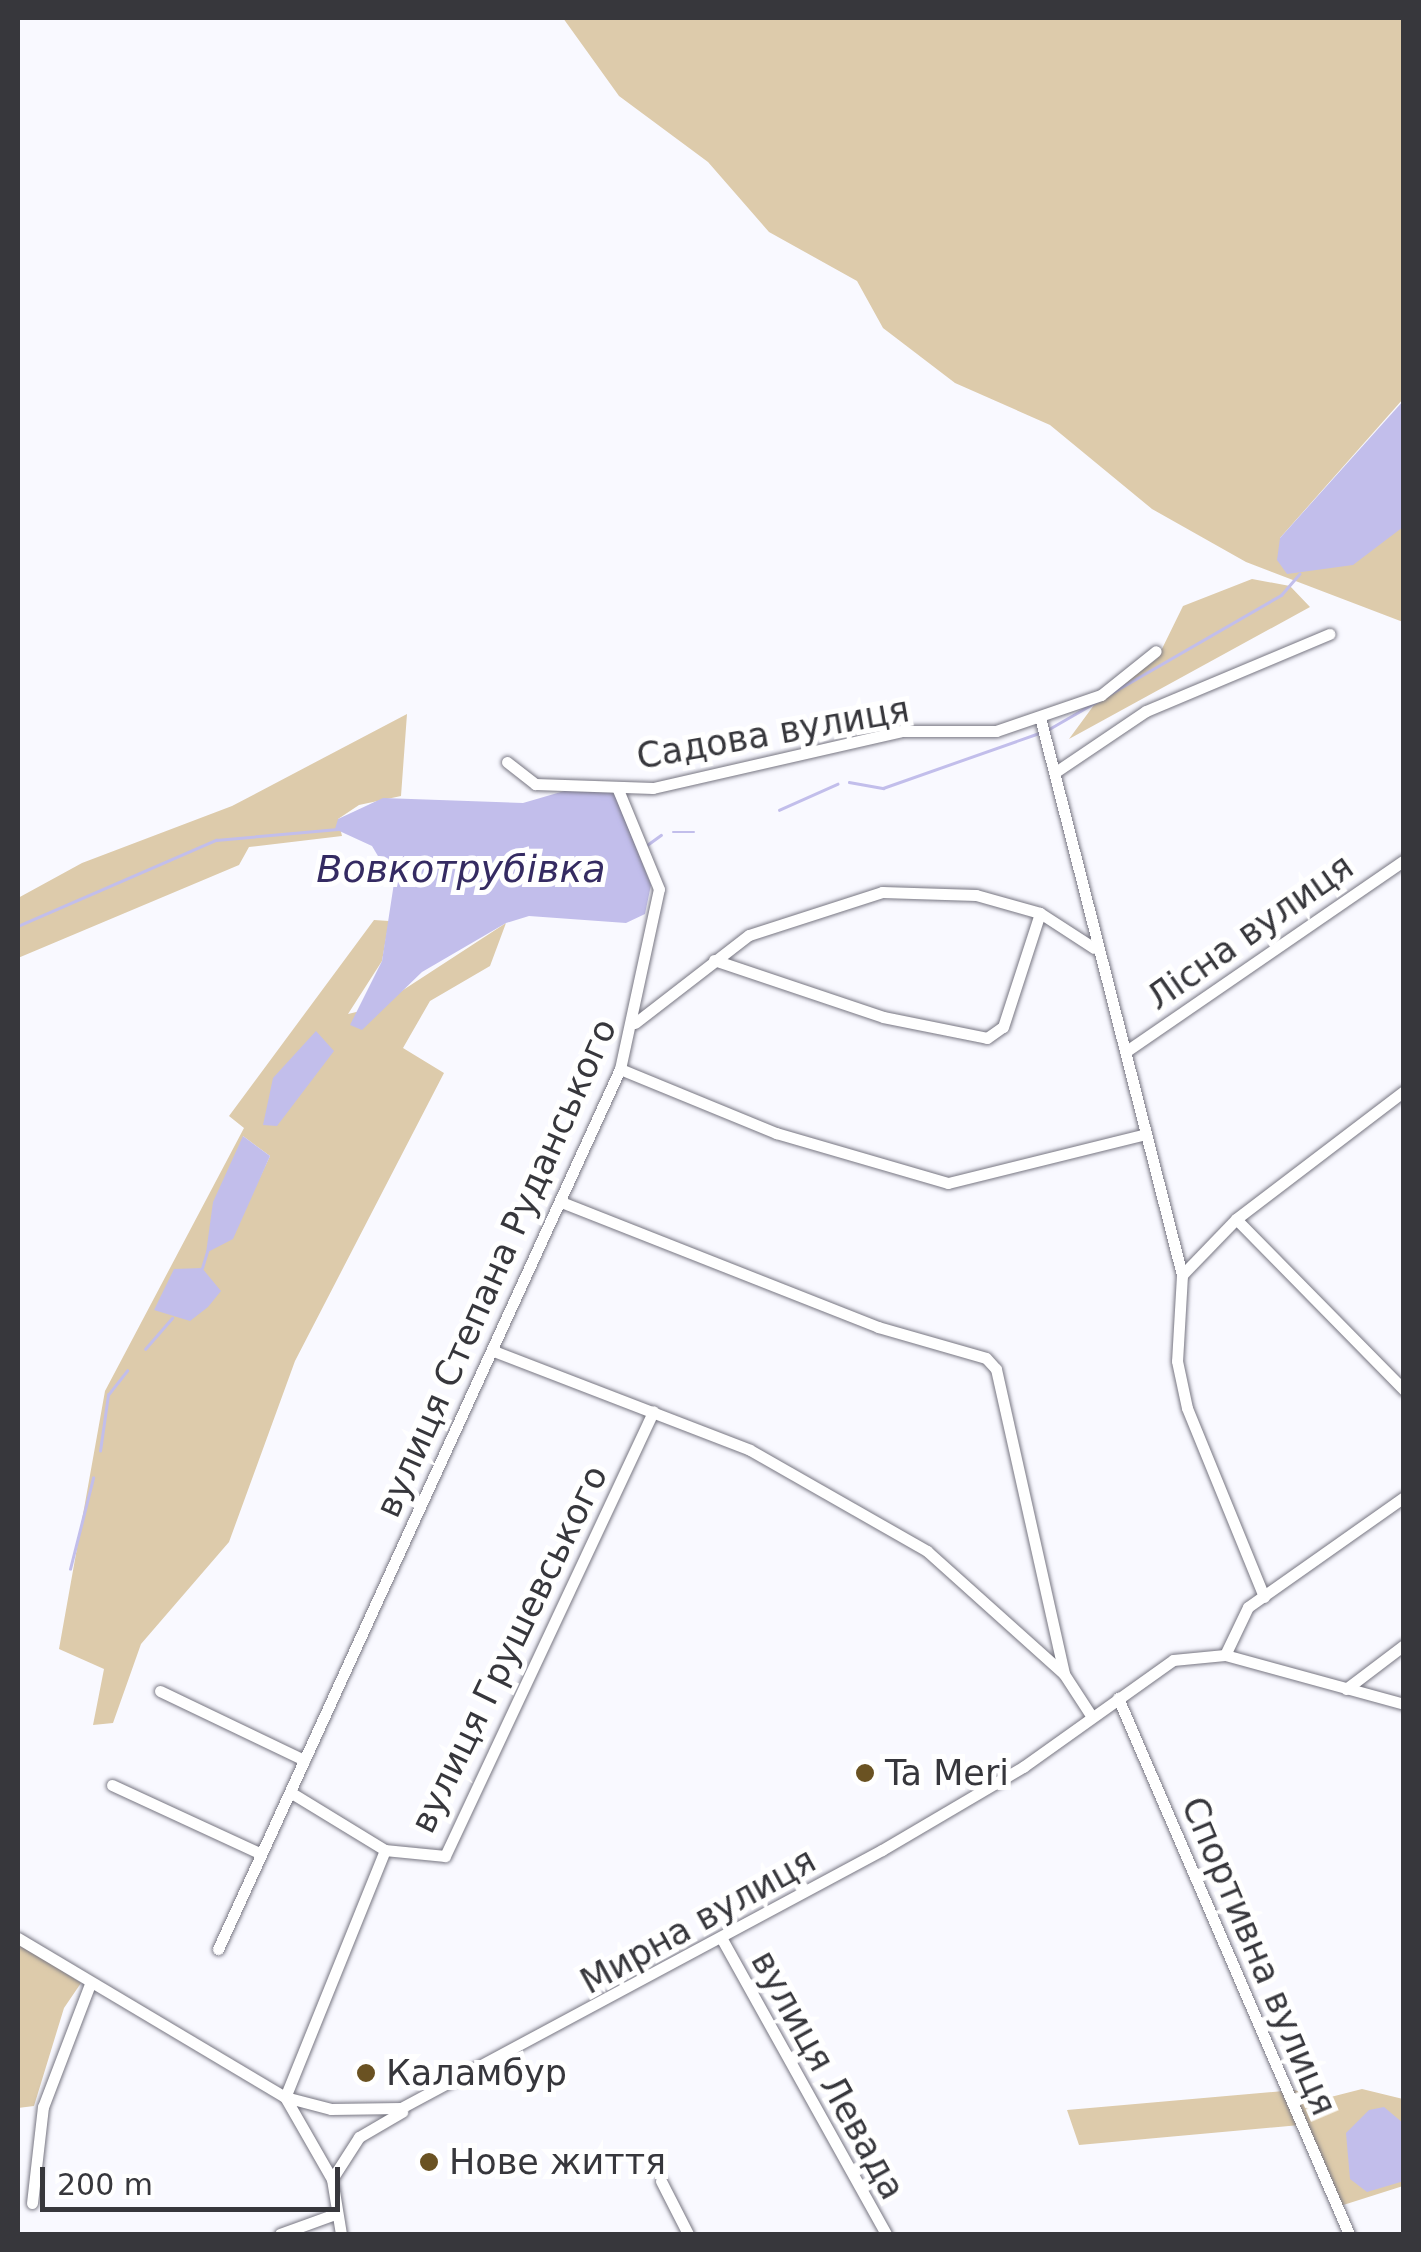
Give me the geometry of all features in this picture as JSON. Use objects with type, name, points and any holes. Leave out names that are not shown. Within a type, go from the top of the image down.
[{"type":"street","points":[[1057,771],[1146,712],[1329,634]]},
{"type":"street","name":"Садова вулиця","points":[[506,762],[535,784],[654,788],[901,731],[1041,721],[1101,695],[1156,650]]},
{"type":"street","points":[[1041,721],[1057,771],[1094,948],[1128,1050],[1182,1275],[1177,1361],[1187,1408],[1264,1597]]},
{"type":"street","name":"вулиця Степана Руданського","points":[[218,1949],[620,1069],[635,1024],[660,888],[616,787]]},
{"type":"street","name":"Лісна вулиця","points":[[1128,1050],[1404,860]]},
{"type":"street","points":[[635,1024],[749,935],[882,892],[943,890],[1040,914],[1094,948]]},
{"type":"street","points":[[714,960],[883,1017],[987,1038],[1003,1027],[1040,914]]},
{"type":"street","points":[[620,1069],[776,1133],[948,1184],[1146,1134]]},
{"type":"street","points":[[1182,1275],[1236,1219],[1404,1092]]},
{"type":"street","points":[[561,1202],[878,1328],[966,1350],[996,1369],[1064,1674]]},
{"type":"street","points":[[1236,1219],[1404,1390]]},
{"type":"street","points":[[494,1350],[750,1450],[927,1551],[1064,1674],[1092,1718]]},
{"type":"street","name":"вулиця Грушевського","points":[[290,1792],[384,1850],[445,1856],[653,1411]]},
{"type":"street","points":[[1225,1656],[1240,1616],[1404,1497]]},
{"type":"street","points":[[1346,1689],[1404,1645]]},
{"type":"street","name":"Мирна вулиця","points":[[18,1938],[285,2098],[347,2110],[420,2104],[723,1941],[1010,1775],[1173,1660],[1225,1656],[1404,1704]]},
{"type":"street","points":[[160,1691],[304,1760]]},
{"type":"street","name":"Спортивна вулиця","points":[[1118,1698],[1349,2234]]},
{"type":"street","points":[[112,1785],[261,1854]]},
{"type":"street","name":"вулиця Грушевського","points":[[285,2098],[384,1850]]},
{"type":"street","name":"вулиця Левада","points":[[723,1941],[886,2234]]},
{"type":"street","points":[[32,2203],[43,2107],[90,1984]]},
{"type":"street","points":[[285,2098],[332,2179],[341,2234]]},
{"type":"street","points":[[332,2179],[368,2130],[420,2104]]},
{"type":"street","points":[[661,2181],[688,2234]]},
{"type":"street","points":[[280,2234],[336,2214]]},
{"type":"shaded area","points":[[563,18],[1403,18],[1403,399],[1280,538],[1403,527],[1403,622],[1246,562],[1152,509],[1050,425],[955,383],[883,328],[857,281],[769,232],[708,162],[619,96]]},
{"type":"shaded area","points":[[1252,579],[1290,586],[1310,607],[1069,739],[1094,705],[1157,659],[1183,606]]},
{"type":"shaded area","points":[[407,714],[401,796],[359,805],[338,819],[342,836],[249,847],[239,865],[18,958],[18,898],[82,863],[232,806]]},
{"type":"shaded area","points":[[374,920],[389,921],[382,961],[348,1014],[377,1007],[506,923],[490,966],[430,1001],[403,1048],[444,1073],[295,1361],[229,1542],[141,1644],[113,1723],[93,1725],[104,1669],[59,1649],[105,1391],[244,1128],[229,1116]],"holes":[[[243,1136],[270,1156],[242,1215]]]},
{"type":"shaded area","points":[[18,1943],[81,1983],[64,2008],[34,2106],[18,2108]]},
{"type":"shaded area","points":[[1362,2089],[1403,2099],[1403,2186],[1337,2207],[1300,2125],[1079,2145],[1067,2110],[1295,2090],[1319,2100]]},
{"type":"water","points":[[1404,400],[1403,527],[1353,565],[1287,574],[1277,560],[1280,538]]},
{"type":"water","name":"Вовкотрубівка","points":[[578,787],[611,789],[618,801],[651,885],[645,914],[626,923],[529,916],[506,923],[422,972],[362,1030],[350,1025],[382,961],[394,883],[372,846],[335,829],[338,819],[383,798],[523,803]]},
{"type":"water","points":[[316,1031],[334,1051],[277,1126],[263,1125],[273,1078]]},
{"type":"water","points":[[243,1136],[270,1156],[233,1239],[206,1253],[213,1202]]},
{"type":"water","points":[[202,1268],[221,1291],[208,1307],[190,1321],[154,1310],[174,1269]]},
{"type":"water","points":[[1384,2107],[1403,2123],[1404,2181],[1367,2192],[1350,2179],[1346,2133],[1369,2110]]},
{"type":"waterway","points":[[1049,729],[1281,595],[1299,574]]},
{"type":"waterway","points":[[849,782],[883,788],[1039,733]]},
{"type":"waterway","points":[[779,810],[837,784]]},
{"type":"waterway","points":[[18,926],[216,840],[338,829]]},
{"type":"waterway","points":[[673,832],[694,832]]},
{"type":"waterway","points":[[647,845],[661,835]]},
{"type":"waterway","points":[[202,1268],[207,1252]]},
{"type":"waterway","points":[[145,1349],[172,1318]]},
{"type":"waterway","points":[[100,1451],[108,1395],[127,1371]]},
{"type":"waterway","points":[[70,1569],[93,1478]]},
{"type":"place","name":"Ta Meri","points":[[865,1773]]},
{"type":"place","name":"Каламбур","points":[[366,2073]]},
{"type":"place","name":"Нове життя","points":[[429,2162]]}]
